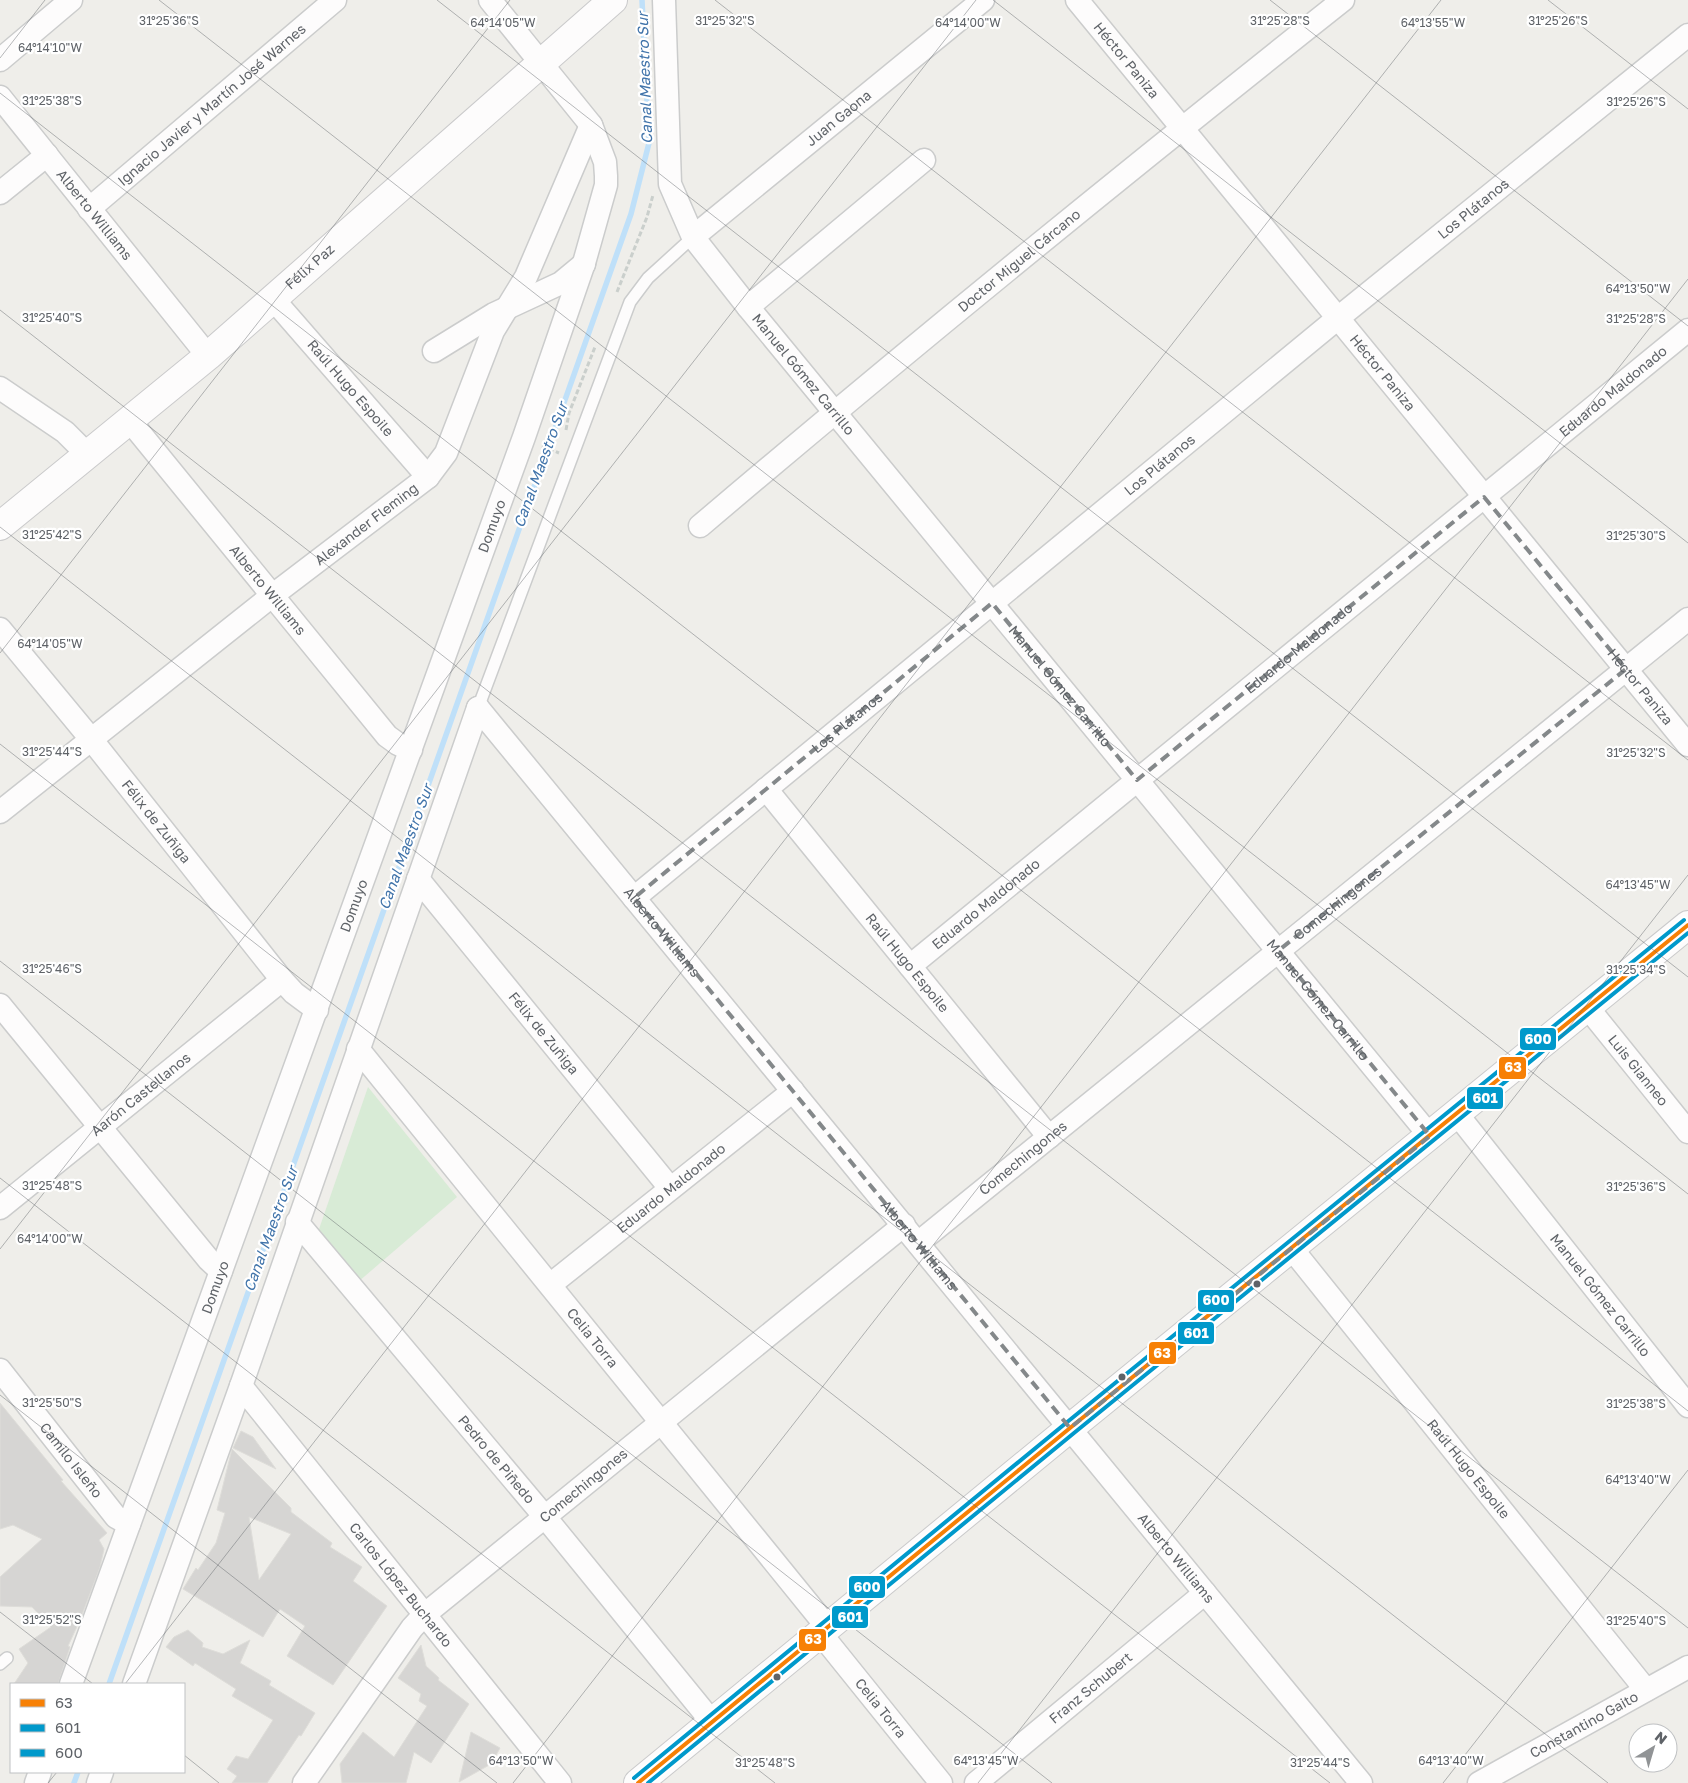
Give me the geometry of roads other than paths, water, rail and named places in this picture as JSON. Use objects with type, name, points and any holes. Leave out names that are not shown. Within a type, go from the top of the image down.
[{"type":"main road","name":"Félix Paz","points":[[0,526],[208,356],[610,1]]},
{"type":"main road","points":[[638,1783],[1070,1428],[1688,926]]},
{"type":"street","points":[[0,60],[71,0]]},
{"type":"street","name":"Ignacio Javier y Martín José Warnes","points":[[90,208],[335,0]]},
{"type":"street","name":"Domuyo","points":[[71,1683],[411,750],[584,263],[606,186],[605,162],[591,125],[490,0]]},
{"type":"street","name":"Manuel Gómez Carrillo","points":[[664,0],[670,184],[693,237],[834,412],[1430,1136]]},
{"type":"street","name":"Juan Gaona","points":[[693,237],[983,0]]},
{"type":"street","name":"Héctor Paniza","points":[[1077,0],[1688,745]]},
{"type":"street","name":"Doctor Miguel Cárcano","points":[[700,526],[834,412],[1182,128],[1343,0]]},
{"type":"street","name":"Los Plátanos","points":[[634,898],[1338,318],[1688,35]]},
{"type":"street","name":"Alberto Williams","points":[[0,97],[208,356]]},
{"type":"street","name":"Alexander Fleming","points":[[0,812],[273,595],[428,477],[446,453],[493,332],[526,278],[591,125]]},
{"type":"street","points":[[0,193],[47,155]]},
{"type":"street","points":[[748,307],[924,160]]},
{"type":"street","points":[[434,351],[506,308],[561,283],[584,263]]},
{"type":"street","name":"Raúl Hugo Espoile","points":[[273,299],[428,477]]},
{"type":"street","name":"Eduardo Maldonado","points":[[910,966],[1688,330]]},
{"type":"street","points":[[0,388],[72,437],[87,454]]},
{"type":"street","name":"Alberto Williams","points":[[130,421],[387,736],[411,750]]},
{"type":"street","name":"Comechingones","points":[[918,1243],[1688,619]]},
{"type":"street","name":"Félix de Zuñiga","points":[[0,629],[91,739],[282,980],[294,993],[317,1010]]},
{"type":"street","points":[[134,1683],[241,1386],[478,708]]},
{"type":"street","name":"Alberto Williams","points":[[478,708],[1361,1783]]},
{"type":"street","name":"Raúl Hugo Espoile","points":[[766,789],[1049,1136]]},
{"type":"street","name":"Félix de Zuñiga","points":[[418,879],[670,1188]]},
{"type":"street","name":"Aarón Castellanos","points":[[0,1208],[282,980]]},
{"type":"street","points":[[0,1005],[99,1128],[221,1272]]},
{"type":"street","name":"Luis Gianneo","points":[[1588,1008],[1688,1132]]},
{"type":"street","name":"Celia Torra","points":[[358,1049],[661,1422],[941,1783]]},
{"type":"street","name":"Eduardo Maldonado","points":[[550,1285],[793,1091]]},
{"type":"street","name":"Manuel Gómez Carrillo","points":[[1457,1114],[1688,1406]]},
{"type":"street","name":"Pedro de Piñedo","points":[[297,1222],[545,1517],[712,1722]]},
{"type":"street","name":"Comechingones","points":[[304,1783],[412,1628],[424,1615],[904,1225]]},
{"type":"street","name":"Raúl Hugo Espoile","points":[[1292,1249],[1646,1690]]},
{"type":"street","name":"Camilo Isleño","points":[[0,1370],[116,1517],[129,1524]]},
{"type":"street","name":"Carlos López Buchardo","points":[[241,1386],[560,1783]]},
{"type":"street","name":"Franz Schubert","points":[[976,1783],[1205,1593]]},
{"type":"street","name":"Constantino Gaito","points":[[1479,1783],[1688,1667]]},
{"type":"lane","points":[[478,708],[630,302],[648,278],[693,237]]},
{"type":"waterway","name":"Canal Maestro Sur","points":[[109,1683],[631,214],[649,143],[642,0]]},
{"type":"waterway","name":"Canal Maestro Sur","points":[[74,1783],[78,1773]]}]
